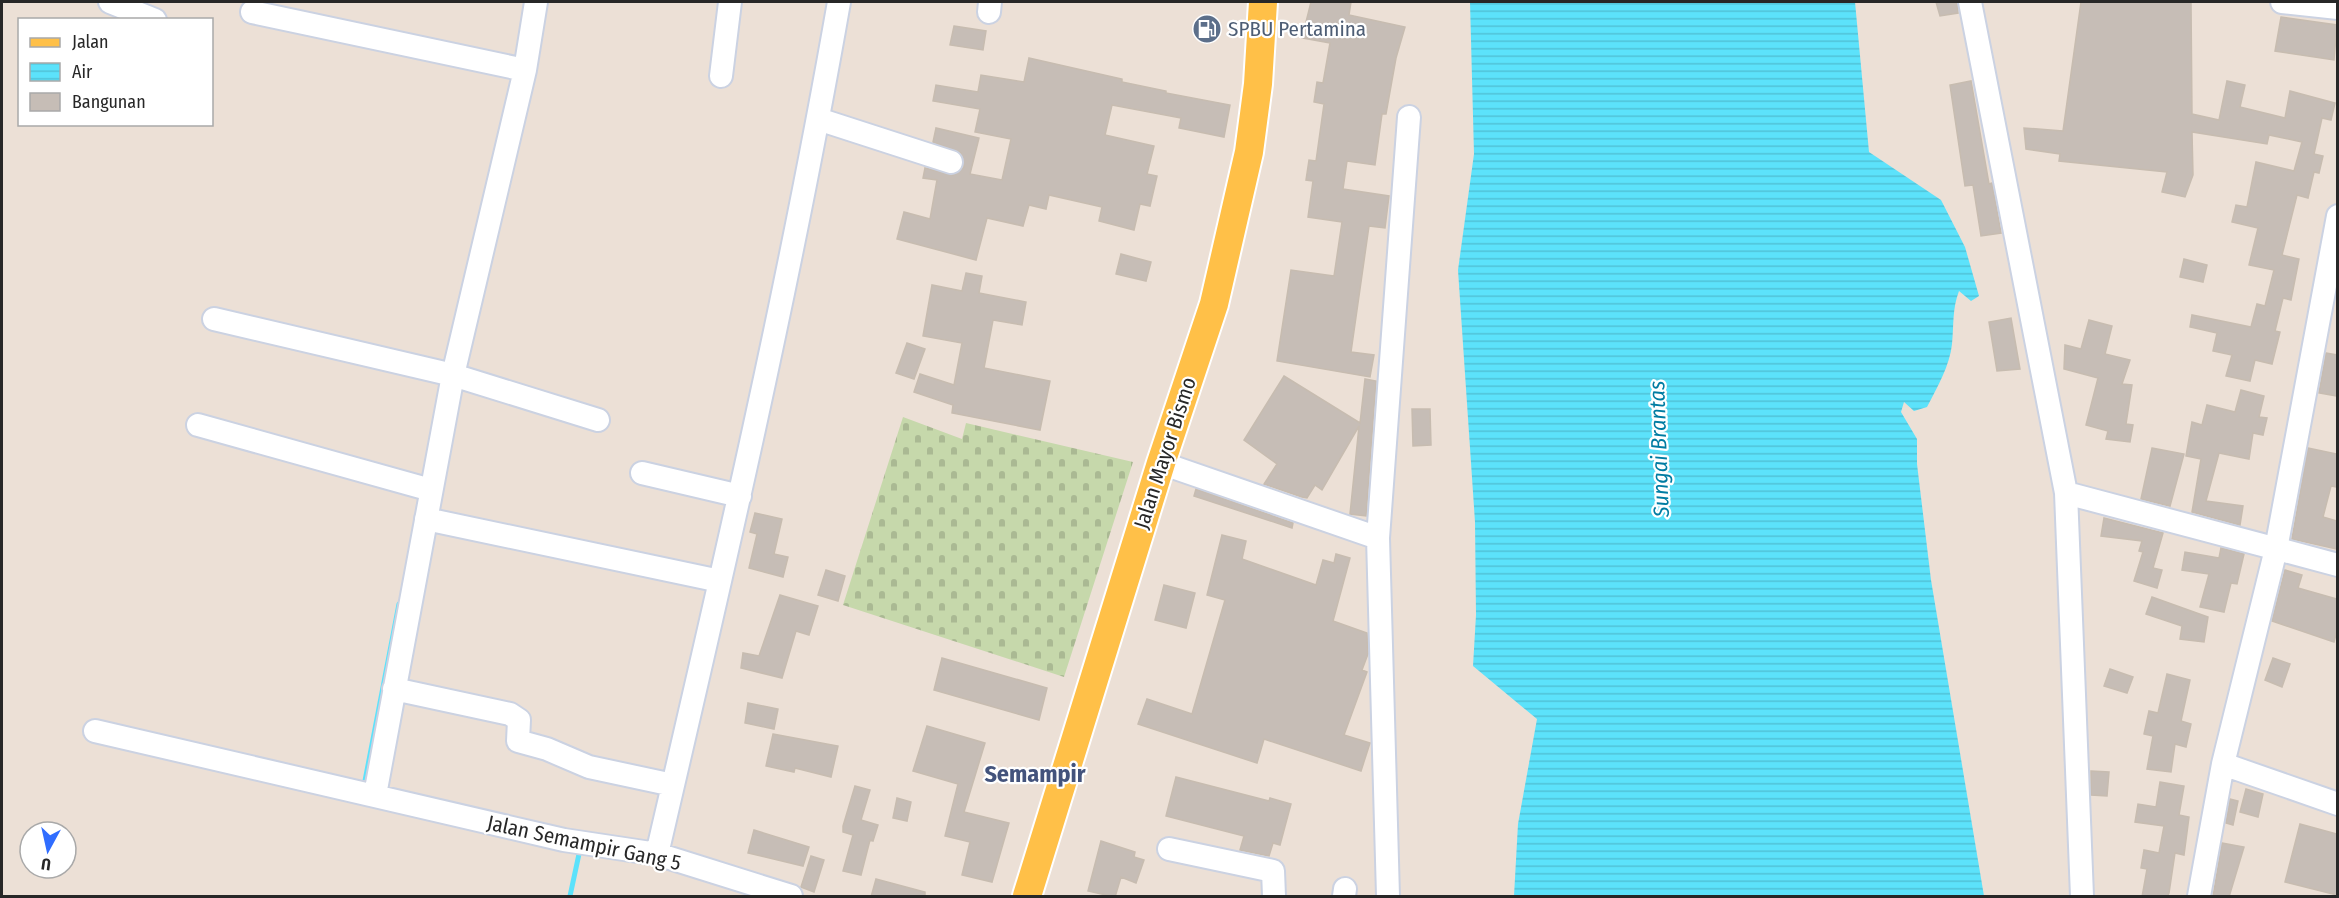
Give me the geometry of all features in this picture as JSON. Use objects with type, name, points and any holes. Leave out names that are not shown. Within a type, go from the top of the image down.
[{"type":"main road","name":"Jalan Mayor Bismo","points":[[1027,897],[1161,462],[1214,304],[1250,152],[1258,84],[1263,2]]},
{"type":"street","points":[[110,2],[150,18]]},
{"type":"street","points":[[367,793],[394,689],[453,375],[525,70],[536,2]]},
{"type":"street","points":[[721,76],[730,2]]},
{"type":"street","points":[[657,855],[740,496],[818,119],[839,2]]},
{"type":"street","points":[[1970,2],[2066,493],[2082,897]]},
{"type":"street","points":[[2282,2],[2337,8]]},
{"type":"street","points":[[252,12],[525,70]]},
{"type":"street","points":[[1388,897],[1378,538],[1409,117]]},
{"type":"street","points":[[818,119],[951,162]]},
{"type":"street","points":[[2199,897],[2223,764],[2276,549],[2329,310],[2337,216]]},
{"type":"street","points":[[214,319],[453,375],[598,420]]},
{"type":"street","points":[[198,425],[430,490]]},
{"type":"street","points":[[1161,462],[1378,538]]},
{"type":"street","points":[[642,473],[740,496]]},
{"type":"street","points":[[2066,493],[2337,565]]},
{"type":"street","points":[[426,519],[720,581]]},
{"type":"street","points":[[394,689],[510,714],[519,720],[518,741],[548,749],[589,766],[673,785]]},
{"type":"street","name":"Jalan Semampir Gang 5","points":[[95,732],[564,840],[657,855],[791,897]]},
{"type":"street","points":[[2223,764],[2337,804]]},
{"type":"street","points":[[1169,849],[1273,871],[1275,897]]},
{"type":"green space","points":[[903,417],[962,439],[966,423],[1133,462],[1064,677],[843,605]]},
{"type":"water","name":"Sungai Brantas","points":[[1470,2],[1855,2],[1869,152],[1941,200],[1965,247],[1979,296],[1971,301],[1959,291],[1954,311],[1951,352],[1939,384],[1927,407],[1914,411],[1904,402],[1901,412],[1917,439],[1917,464],[1931,580],[1984,896],[1514,896],[1518,824],[1537,719],[1473,666],[1476,615],[1475,522],[1458,270],[1474,154]]},
{"type":"building","points":[[1311,2],[1351,2],[1349,15],[1405,27],[1396,58],[1386,114],[1382,114],[1375,165],[1347,161],[1343,189],[1389,196],[1385,228],[1369,226],[1351,352],[1374,355],[1370,377],[1277,361],[1291,270],[1334,276],[1342,222],[1308,217],[1313,181],[1306,180],[1309,160],[1316,161],[1324,104],[1314,102],[1317,82],[1323,83],[1330,43],[1302,38]]},
{"type":"building","points":[[1936,2],[1957,2],[1958,13],[1940,16]]},
{"type":"building","points":[[2081,2],[2191,2],[2192,114],[2219,120],[2227,81],[2245,85],[2240,107],[2285,118],[2290,91],[2335,103],[2331,120],[2322,118],[2314,154],[2323,156],[2319,173],[2314,172],[2308,198],[2297,195],[2282,255],[2299,259],[2291,300],[2283,298],[2275,331],[2280,332],[2272,364],[2255,360],[2250,381],[2226,376],[2232,355],[2213,351],[2217,333],[2190,327],[2192,315],[2251,327],[2257,304],[2265,306],[2274,270],[2249,265],[2258,228],[2232,222],[2236,205],[2247,207],[2256,162],[2294,171],[2302,142],[2269,135],[2267,144],[2192,132],[2193,175],[2185,197],[2162,192],[2167,172],[2059,161],[2060,154],[2026,149],[2024,128],[2063,131]]},
{"type":"building","points":[[2281,17],[2337,25],[2334,60],[2275,51]]},
{"type":"building","points":[[954,26],[986,31],[983,50],[950,45]]},
{"type":"building","points":[[1029,58],[1122,79],[1122,82],[1166,91],[1166,93],[1230,105],[1224,137],[1179,128],[1181,118],[1112,105],[1105,135],[1154,146],[1147,174],[1157,176],[1150,206],[1140,204],[1134,230],[1099,221],[1102,207],[1049,195],[1046,209],[1029,205],[1023,226],[987,218],[976,260],[897,239],[904,212],[930,219],[937,180],[923,178],[925,168],[953,175],[964,167],[961,153],[933,142],[936,128],[979,138],[970,174],[1002,180],[1011,139],[975,132],[980,109],[933,101],[936,85],[978,92],[981,75],[1024,82]]},
{"type":"building","points":[[1971,81],[1989,184],[1992,183],[2001,233],[1981,236],[1973,185],[1965,186],[1950,85]]},
{"type":"building","points":[[1121,254],[1151,262],[1146,281],[1116,274]]},
{"type":"building","points":[[2184,259],[2207,265],[2203,282],[2180,277]]},
{"type":"building","points":[[966,273],[982,276],[979,293],[1026,302],[1022,325],[993,320],[984,368],[1050,381],[1040,430],[952,413],[953,405],[914,392],[920,374],[954,385],[962,343],[923,336],[932,285],[962,291]]},
{"type":"building","points":[[2011,318],[2020,369],[1997,371],[1989,322]]},
{"type":"building","points":[[2089,320],[2112,326],[2105,354],[2130,360],[2122,384],[2132,385],[2126,424],[2133,425],[2130,442],[2106,439],[2108,431],[2086,425],[2098,378],[2064,369],[2065,345],[2081,349]]},
{"type":"building","points":[[907,343],[925,349],[914,379],[896,373]]},
{"type":"building","points":[[2326,353],[2337,355],[2337,396],[2319,393]]},
{"type":"building","points":[[1284,376],[1360,423],[1365,379],[1376,381],[1366,516],[1350,514],[1359,426],[1322,490],[1315,485],[1307,498],[1264,484],[1277,464],[1244,440]]},
{"type":"building","points":[[2241,390],[2264,396],[2259,417],[2267,418],[2263,435],[2253,433],[2249,459],[2219,453],[2206,501],[2243,506],[2240,525],[2192,512],[2201,459],[2186,456],[2192,422],[2202,425],[2207,405],[2235,412]]},
{"type":"building","points":[[1412,409],[1430,409],[1431,445],[1413,446]]},
{"type":"building","points":[[2152,448],[2184,454],[2170,506],[2141,499]]},
{"type":"building","points":[[2308,448],[2337,454],[2337,487],[2331,486],[2323,517],[2337,521],[2337,549],[2292,539]]},
{"type":"building","points":[[1196,489],[1293,523],[1292,528],[1194,496]]},
{"type":"building","points":[[755,513],[782,519],[774,554],[788,557],[783,577],[749,568],[757,534],[750,532]]},
{"type":"building","points":[[2104,518],[2163,533],[2153,568],[2162,570],[2157,588],[2134,581],[2143,552],[2139,551],[2142,541],[2101,536]]},
{"type":"building","points":[[1222,535],[1246,541],[1242,559],[1316,585],[1323,560],[1334,563],[1336,554],[1350,558],[1333,621],[1367,633],[1368,654],[1362,670],[1367,672],[1344,735],[1370,743],[1361,771],[1264,739],[1257,763],[1138,724],[1147,699],[1192,714],[1225,600],[1207,595]]},
{"type":"building","points":[[2221,548],[2244,554],[2237,584],[2231,583],[2224,612],[2200,607],[2209,574],[2182,570],[2185,552],[2219,558]]},
{"type":"building","points":[[826,570],[845,576],[838,601],[818,595]]},
{"type":"building","points":[[2285,570],[2302,575],[2298,588],[2337,599],[2337,631],[2334,642],[2272,621]]},
{"type":"building","points":[[1164,585],[1195,593],[1186,628],[1155,620]]},
{"type":"building","points":[[780,595],[818,606],[809,635],[796,631],[782,678],[741,668],[743,653],[759,656]]},
{"type":"building","points":[[2152,597],[2208,617],[2204,642],[2180,639],[2182,626],[2146,614]]},
{"type":"building","points":[[942,658],[1047,688],[1039,720],[934,690]]},
{"type":"building","points":[[2273,658],[2290,664],[2282,687],[2265,680]]},
{"type":"building","points":[[2110,669],[2133,677],[2127,693],[2104,686]]},
{"type":"building","points":[[2167,674],[2190,680],[2181,721],[2191,724],[2186,747],[2175,744],[2171,772],[2147,769],[2153,736],[2144,734],[2149,711],[2158,713]]},
{"type":"building","points":[[748,703],[778,709],[774,729],[745,723]]},
{"type":"building","points":[[927,726],[985,743],[964,812],[1009,823],[992,882],[962,875],[970,842],[945,836],[958,784],[913,771]]},
{"type":"building","points":[[773,734],[838,746],[831,777],[795,768],[794,772],[766,766]]},
{"type":"building","points":[[2091,771],[2109,772],[2107,796],[2091,795]]},
{"type":"building","points":[[1176,777],[1269,801],[1270,798],[1291,804],[1280,845],[1273,843],[1269,856],[1240,850],[1244,836],[1166,816]]},
{"type":"building","points":[[2160,782],[2184,786],[2179,815],[2189,817],[2184,855],[2175,853],[2167,897],[2142,897],[2147,869],[2141,868],[2144,850],[2159,853],[2164,826],[2135,822],[2138,804],[2156,807]]},
{"type":"building","points":[[855,786],[870,790],[861,820],[878,825],[873,841],[870,840],[861,875],[843,871],[853,835],[843,832],[843,826]]},
{"type":"building","points":[[2246,789],[2263,794],[2258,817],[2240,812]]},
{"type":"building","points":[[897,798],[911,802],[907,821],[893,818]]},
{"type":"building","points":[[2230,799],[2238,801],[2233,825],[2226,823]]},
{"type":"building","points":[[2300,824],[2337,834],[2337,895],[2285,882]]},
{"type":"building","points":[[754,830],[809,847],[803,866],[748,853]]},
{"type":"building","points":[[1101,841],[1135,852],[1134,857],[1144,860],[1136,883],[1121,877],[1115,897],[1088,891]]},
{"type":"building","points":[[2222,843],[2244,847],[2229,897],[2213,897]]},
{"type":"building","points":[[811,856],[824,860],[814,892],[801,887]]},
{"type":"building","points":[[876,879],[925,892],[925,897],[871,897]]},
{"type":"waterway","points":[[364,786],[399,604]]},
{"type":"waterway","points":[[570,896],[579,854],[574,849]]},
{"type":"place","name":"SPBU Pertamina","points":[[1207,29]]},
{"type":"district","name":"Semampir","points":[[1035,774]]}]
